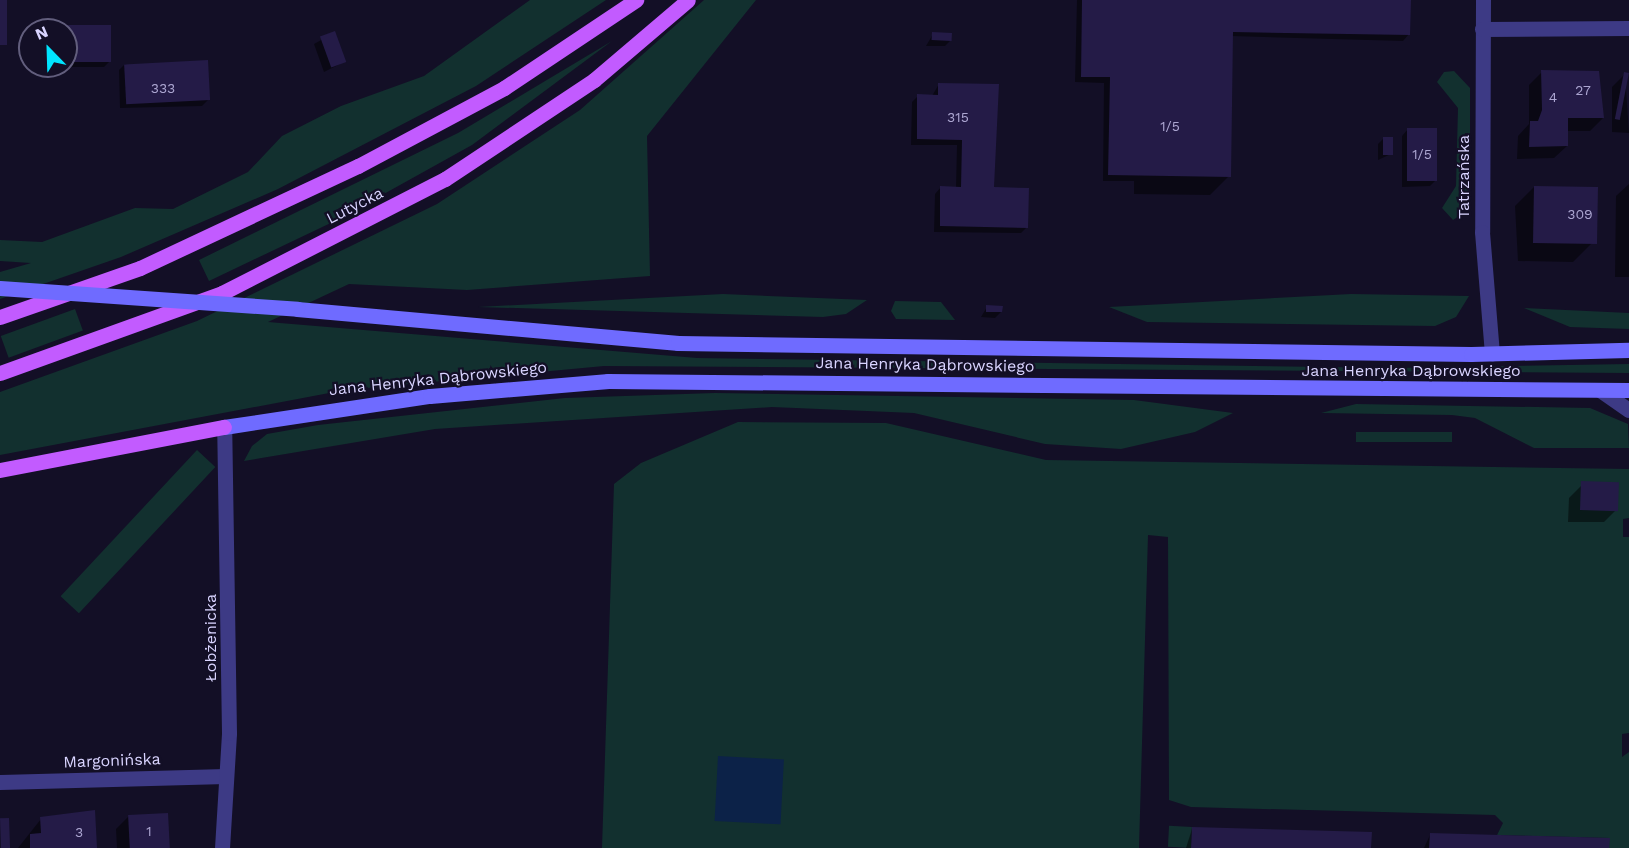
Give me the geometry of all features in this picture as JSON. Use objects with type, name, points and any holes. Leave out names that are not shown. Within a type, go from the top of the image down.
[{"type":"main road","name":"Lutycka","points":[[0,317],[140,268],[358,166],[504,88],[636,0]]},
{"type":"main road","name":"Lutycka","points":[[0,374],[222,293],[426,189],[570,98],[688,0]]},
{"type":"main road","name":"Jana Henryka Dąbrowskiego","points":[[0,288],[297,309],[678,343],[1492,354],[1629,350]]},
{"type":"main road","name":"Jana Henryka Dąbrowskiego","points":[[224,427],[396,400],[608,381],[1629,390]]},
{"type":"main road","points":[[0,470],[224,427]]},
{"type":"street","name":"Tatrzańska","points":[[1483,0],[1482,232],[1492,354]]},
{"type":"street","points":[[1482,29],[1629,28]]},
{"type":"street","name":"Jana Henryka Dąbrowskiego","points":[[1607,351],[1629,344]]},
{"type":"street","points":[[1600,390],[1629,410]]},
{"type":"street","name":"Łobżenicka","points":[[222,848],[226,776],[224,427]]},
{"type":"street","name":"Margonińska","points":[[0,782],[226,776]]},
{"type":"green space","points":[[530,0],[606,0],[476,86],[278,189],[121,257],[0,299],[0,272],[31,263],[0,261],[0,240],[42,242],[135,208],[173,209],[248,172],[282,136],[341,106],[424,76]]},
{"type":"green space","points":[[704,0],[756,0],[647,136],[650,276],[467,290],[349,284],[268,322],[697,358],[1398,368],[1629,364],[1629,373],[604,366],[345,390],[0,455],[0,392],[197,321],[437,204],[580,110]]},
{"type":"green space","points":[[612,41],[472,145],[337,220],[209,281],[199,260],[458,133]]},
{"type":"green space","points":[[1454,71],[1470,88],[1470,194],[1462,214],[1453,220],[1442,208],[1456,186],[1458,108],[1437,82],[1444,72]]},
{"type":"green space","points":[[723,294],[867,300],[846,314],[823,317],[478,307]]},
{"type":"green space","points":[[1351,294],[1469,296],[1456,317],[1435,326],[1147,322],[1109,307]]},
{"type":"green space","points":[[895,301],[941,302],[955,320],[896,319],[891,311]]},
{"type":"green space","points":[[1524,308],[1629,313],[1629,329],[1570,327]]},
{"type":"green space","points":[[75,309],[83,331],[9,358],[1,336]]},
{"type":"green space","points":[[715,393],[1134,400],[1233,413],[1195,432],[1121,449],[1045,444],[914,413],[772,407],[435,429],[244,461],[252,446],[267,434],[318,425],[565,398]]},
{"type":"green space","points":[[1356,404],[1590,408],[1628,424],[1629,448],[1534,448],[1475,418],[1452,415],[1321,413]]},
{"type":"green space","points":[[738,422],[886,423],[1046,460],[1629,469],[1629,518],[1623,519],[1623,537],[1629,537],[1629,733],[1622,734],[1622,757],[1629,752],[1629,848],[1609,848],[1609,838],[1497,835],[1503,823],[1495,815],[1191,807],[1169,800],[1168,537],[1148,535],[1139,848],[602,848],[614,484],[641,463]]},
{"type":"green space","points":[[1356,432],[1452,432],[1452,442],[1356,442]]},
{"type":"green space","points":[[197,450],[215,467],[79,613],[61,596]]},
{"type":"green space","points":[[1169,826],[1192,827],[1191,848],[1168,847]]},
{"type":"water","points":[[718,756],[784,759],[781,824],[715,821]]},
{"type":"building","points":[[0,0],[7,0],[7,45],[0,45]]},
{"type":"building","points":[[1082,0],[1411,0],[1410,35],[1233,32],[1231,177],[1108,175],[1110,77],[1081,77]]},
{"type":"building","points":[[78,25],[111,25],[111,62],[78,62]]},
{"type":"building","points":[[335,31],[346,62],[331,67],[320,36]]},
{"type":"building","points":[[932,32],[952,33],[952,41],[932,40]]},
{"type":"building","points":[[208,60],[210,100],[126,104],[124,64]]},
{"type":"building","points":[[1541,70],[1599,71],[1604,118],[1568,118],[1568,146],[1529,147],[1530,121],[1538,121],[1542,110]]},
{"type":"building","points":[[1624,72],[1629,73],[1620,120],[1615,119]]},
{"type":"building","points":[[938,83],[999,84],[994,187],[1029,188],[1028,228],[940,226],[940,186],[961,187],[962,140],[917,139],[917,94],[938,95]]},
{"type":"building","points":[[1407,128],[1437,128],[1437,181],[1407,181]]},
{"type":"building","points":[[1383,137],[1393,137],[1393,155],[1383,155]]},
{"type":"building","points":[[1534,186],[1598,187],[1597,244],[1533,243]]},
{"type":"building","points":[[986,305],[1003,306],[1002,312],[986,312]]},
{"type":"building","points":[[1581,481],[1619,482],[1618,511],[1580,510]]},
{"type":"building","points":[[95,810],[97,848],[30,848],[30,834],[41,833],[40,817]]},
{"type":"building","points":[[168,813],[170,848],[130,848],[128,815]]},
{"type":"building","points":[[0,818],[9,818],[10,848],[1,848]]},
{"type":"building","points":[[1192,827],[1372,832],[1371,848],[1191,848]]},
{"type":"building","points":[[1430,833],[1610,838],[1609,848],[1429,848]]}]
